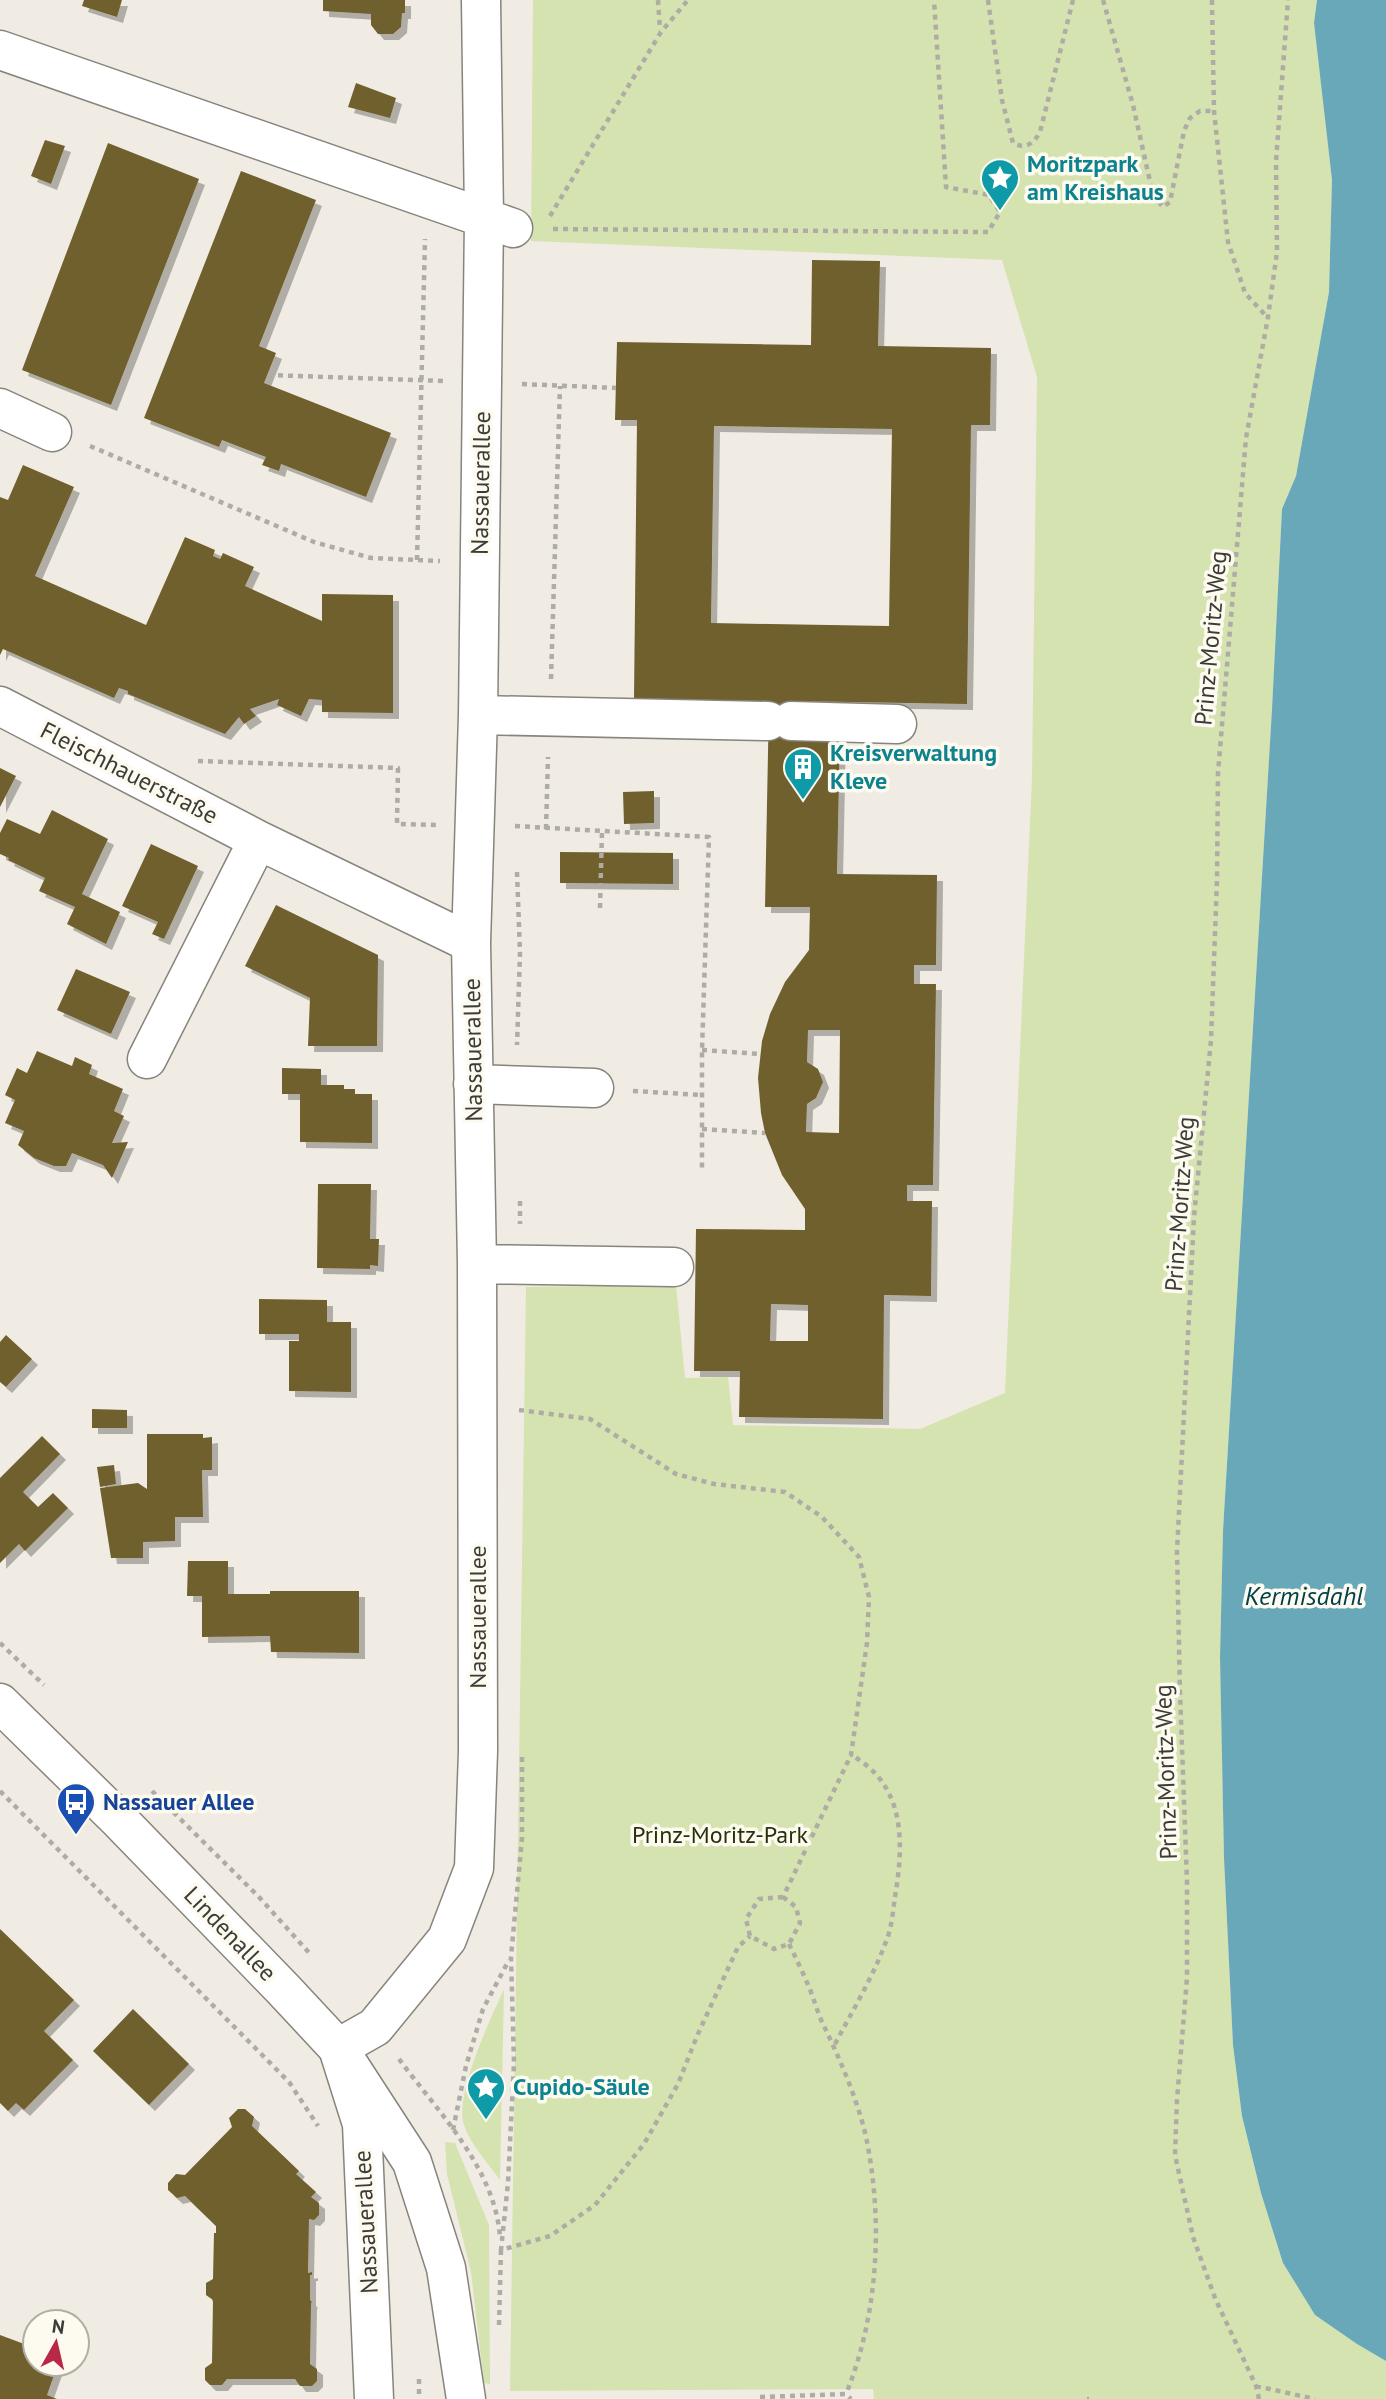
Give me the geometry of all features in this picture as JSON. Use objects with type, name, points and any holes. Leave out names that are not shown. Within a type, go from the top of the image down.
[{"type":"street","name":"Nassauerallee","points":[[338,2048],[375,2026],[447,1939],[474,1868],[478,1751],[477,1264],[471,943],[480,562],[513,224],[481,0]]},
{"type":"street","points":[[0,50],[426,197],[513,224]]},
{"type":"street","points":[[0,408],[52,432]]},
{"type":"street","name":"Fleischhauerstraße","points":[[0,706],[258,840],[471,943]]},
{"type":"street","points":[[478,715],[897,724]]},
{"type":"street","points":[[147,1059],[258,840]]},
{"type":"street","points":[[473,1084],[594,1088]]},
{"type":"street","points":[[477,1264],[674,1267]]},
{"type":"street","name":"Lindenallee","points":[[0,1703],[120,1821],[338,2048]]},
{"type":"street","name":"Nassauerallee","points":[[338,2048],[362,2124],[374,2399]]},
{"type":"street","name":"Nassauerallee","points":[[338,2048],[412,2162],[446,2268],[466,2399]]},
{"type":"path","points":[[658,0],[661,32]]},
{"type":"path","points":[[513,224],[688,0]]},
{"type":"path","points":[[513,224],[988,232],[1000,212],[989,195],[946,187],[934,0]]},
{"type":"path","points":[[988,0],[1002,100],[1013,143],[1020,147],[1028,146],[1040,132],[1073,0]]},
{"type":"path","points":[[1103,0],[1133,105],[1153,195],[1163,207],[1170,202],[1184,131],[1190,118],[1200,111],[1214,111]]},
{"type":"path","points":[[1212,0],[1214,111],[1228,242],[1245,293],[1268,317]]},
{"type":"path","name":"Prinz-Moritz-Weg","points":[[1259,2399],[1256,2386],[1215,2298],[1202,2262],[1182,2192],[1175,2155],[1187,1978],[1187,1881],[1177,1551],[1194,1217],[1211,1040],[1218,773],[1246,438],[1277,252],[1276,162],[1288,0]]},
{"type":"path","points":[[417,560],[426,197]]},
{"type":"path","points":[[546,829],[560,386]]},
{"type":"path","points":[[52,432],[314,542],[371,558],[480,562]]},
{"type":"path","points":[[600,908],[602,831]]},
{"type":"path","points":[[702,1050],[760,1054]]},
{"type":"path","points":[[594,1088],[702,1096]]},
{"type":"path","points":[[702,1129],[765,1133]]},
{"type":"path","points":[[519,1410],[590,1419],[676,1474],[714,1485],[785,1492],[822,1517],[859,1557],[869,1597],[867,1643],[851,1755],[783,1897]]},
{"type":"path","points":[[835,2045],[888,1936],[900,1863],[901,1836],[896,1812],[883,1784],[868,1764],[851,1755]]},
{"type":"path","points":[[0,1791],[289,2082],[319,2128]]},
{"type":"path","points":[[783,1897],[796,1908],[800,1923],[789,1944],[774,1949],[750,1936],[746,1919],[759,1899],[783,1897]]},
{"type":"path","points":[[501,2250],[550,2236],[595,2205],[644,2144],[678,2084],[738,1947],[750,1936]]},
{"type":"path","points":[[789,1944],[821,2021],[835,2045],[868,2146],[876,2249],[868,2326],[858,2365],[846,2394]]},
{"type":"path","points":[[453,2130],[483,2009],[511,1957],[514,2063],[508,2183],[501,2250],[499,2327]]},
{"type":"path","points":[[375,2026],[453,2130],[487,2185],[499,2220],[501,2250]]},
{"type":"path","points":[[1256,2386],[1314,2399]]},
{"type":"path","points":[[761,2397],[846,2394],[851,2399]]},
{"type":"green space","name":"Prinz-Moritz-Park","points":[[533,0],[1317,0],[1314,23],[1332,180],[1329,292],[1296,476],[1282,509],[1223,1531],[1220,1657],[1224,1858],[1233,2045],[1242,2116],[1261,2193],[1283,2263],[1315,2315],[1386,2361],[1386,2399],[874,2399],[873,2389],[510,2391],[526,1287],[676,1285],[685,1378],[728,1377],[733,1425],[920,1429],[1005,1393],[1032,777],[1037,377],[1002,260],[531,241]]},
{"type":"green space","points":[[504,1989],[500,2180],[470,2139],[462,2112],[475,2057]]},
{"type":"green space","points":[[445,2142],[455,2143],[489,2225],[490,2384],[484,2383],[471,2272],[447,2174]]},
{"type":"water","name":"Kermisdahl","points":[[1317,0],[1386,0],[1386,2361],[1315,2315],[1283,2263],[1261,2193],[1242,2116],[1233,2045],[1224,1858],[1220,1657],[1223,1531],[1282,509],[1296,476],[1329,292],[1332,180],[1314,23]]},
{"type":"building","points":[[84,0],[122,0],[117,17],[82,6]]},
{"type":"building","points":[[323,0],[405,0],[405,13],[402,13],[401,27],[393,34],[378,34],[371,25],[371,14],[323,11]]},
{"type":"building","points":[[356,83],[396,98],[390,118],[348,107]]},
{"type":"building","points":[[45,140],[65,146],[51,184],[31,176]]},
{"type":"building","points":[[108,143],[199,179],[111,405],[22,370]]},
{"type":"building","points":[[241,171],[316,200],[259,346],[276,353],[264,383],[391,433],[366,497],[281,464],[279,471],[262,465],[266,457],[222,440],[219,447],[144,418]]},
{"type":"building","name":"Kreisverwaltung Kleve","points":[[812,260],[880,261],[878,346],[991,348],[990,425],[971,425],[967,704],[792,701],[792,727],[840,728],[837,874],[937,875],[936,965],[914,965],[914,984],[936,984],[933,1185],[907,1185],[907,1201],[932,1201],[931,1296],[884,1295],[883,1419],[739,1417],[740,1371],[694,1371],[696,1229],[805,1230],[805,1209],[782,1175],[765,1133],[758,1078],[762,1041],[770,1014],[785,982],[809,950],[810,907],[765,907],[769,701],[634,699],[637,420],[615,420],[617,342],[811,345]],"holes":[[[714,426],[892,429],[889,626],[711,623]],[[808,1030],[840,1030],[839,1133],[806,1132],[807,1104],[816,1098],[823,1082],[818,1069],[807,1062]],[[771,1304],[808,1305],[808,1341],[770,1341]]]},
{"type":"building","points":[[23,465],[74,487],[35,576],[146,625],[185,537],[215,550],[213,556],[220,559],[223,553],[254,567],[245,586],[322,621],[322,594],[393,595],[393,713],[322,712],[322,700],[309,699],[301,716],[277,705],[279,699],[250,709],[256,716],[244,724],[239,717],[225,734],[128,694],[128,691],[119,688],[114,698],[3,649],[0,655],[0,497],[8,500]]},
{"type":"building","points":[[0,768],[16,776],[0,807]]},
{"type":"building","points":[[654,791],[654,823],[624,824],[623,792]]},
{"type":"building","points":[[52,810],[108,839],[82,894],[120,912],[106,944],[67,924],[75,907],[39,891],[45,878],[0,854],[0,833],[7,819],[40,834]]},
{"type":"building","points":[[151,844],[198,866],[164,939],[152,934],[158,922],[122,906]]},
{"type":"building","points":[[560,852],[673,853],[673,884],[560,883]]},
{"type":"building","points":[[276,905],[378,955],[377,1046],[308,1046],[310,998],[245,966]]},
{"type":"building","points":[[76,969],[130,992],[111,1034],[57,1010]]},
{"type":"building","points":[[37,1051],[72,1066],[75,1057],[92,1065],[89,1074],[123,1089],[114,1111],[124,1116],[112,1143],[128,1142],[112,1178],[103,1165],[72,1153],[66,1166],[54,1166],[34,1158],[18,1145],[24,1131],[5,1123],[15,1100],[5,1095],[17,1068],[27,1073]]},
{"type":"building","points":[[282,1068],[321,1069],[321,1085],[344,1085],[344,1089],[355,1089],[355,1094],[372,1094],[372,1143],[300,1142],[300,1094],[282,1094]]},
{"type":"building","points":[[318,1184],[371,1184],[370,1239],[379,1239],[378,1266],[370,1265],[370,1269],[317,1268]]},
{"type":"building","points":[[259,1299],[327,1300],[327,1322],[351,1322],[351,1392],[289,1391],[289,1341],[299,1341],[299,1334],[259,1334]]},
{"type":"building","points":[[6,1335],[32,1359],[6,1387],[0,1382],[0,1342]]},
{"type":"building","points":[[92,1409],[127,1410],[127,1428],[92,1428]]},
{"type":"building","points":[[147,1434],[203,1434],[203,1438],[212,1437],[212,1470],[202,1470],[203,1517],[175,1517],[175,1541],[143,1542],[143,1558],[111,1558],[100,1488],[138,1483],[147,1489]]},
{"type":"building","points":[[42,1436],[60,1454],[23,1492],[38,1507],[53,1493],[68,1508],[25,1551],[19,1544],[0,1563],[0,1478]]},
{"type":"building","points":[[114,1465],[116,1484],[100,1487],[97,1467]]},
{"type":"building","points":[[188,1561],[228,1561],[228,1594],[359,1591],[359,1653],[271,1652],[270,1636],[202,1637],[202,1596],[187,1596]]},
{"type":"building","points":[[0,1929],[74,2000],[44,2031],[73,2060],[24,2110],[16,2103],[8,2111],[0,2103]]},
{"type":"building","points":[[133,2009],[189,2064],[149,2105],[93,2051]]},
{"type":"building","points":[[238,2109],[245,2109],[254,2117],[252,2126],[299,2171],[296,2174],[316,2192],[311,2197],[319,2203],[319,2215],[314,2220],[309,2219],[308,2273],[312,2272],[310,2364],[317,2369],[317,2381],[312,2386],[300,2386],[295,2379],[227,2379],[222,2385],[210,2385],[205,2380],[205,2368],[212,2363],[213,2300],[206,2295],[206,2283],[213,2279],[216,2226],[185,2196],[177,2198],[168,2190],[168,2183],[176,2174],[185,2175],[232,2127],[229,2118]]},
{"type":"building","points":[[0,2335],[21,2343],[21,2378],[53,2378],[47,2395],[57,2399],[0,2399]]},
{"type":"place","name":"Moritzpark am Kreishaus","points":[[1000,212]]},
{"type":"place","name":"Kreisverwaltung Kleve","points":[[803,801]]},
{"type":"place","name":"Nassauer Allee","points":[[76,1836]]},
{"type":"place","name":"Cupido-Säule","points":[[486,2121]]}]
